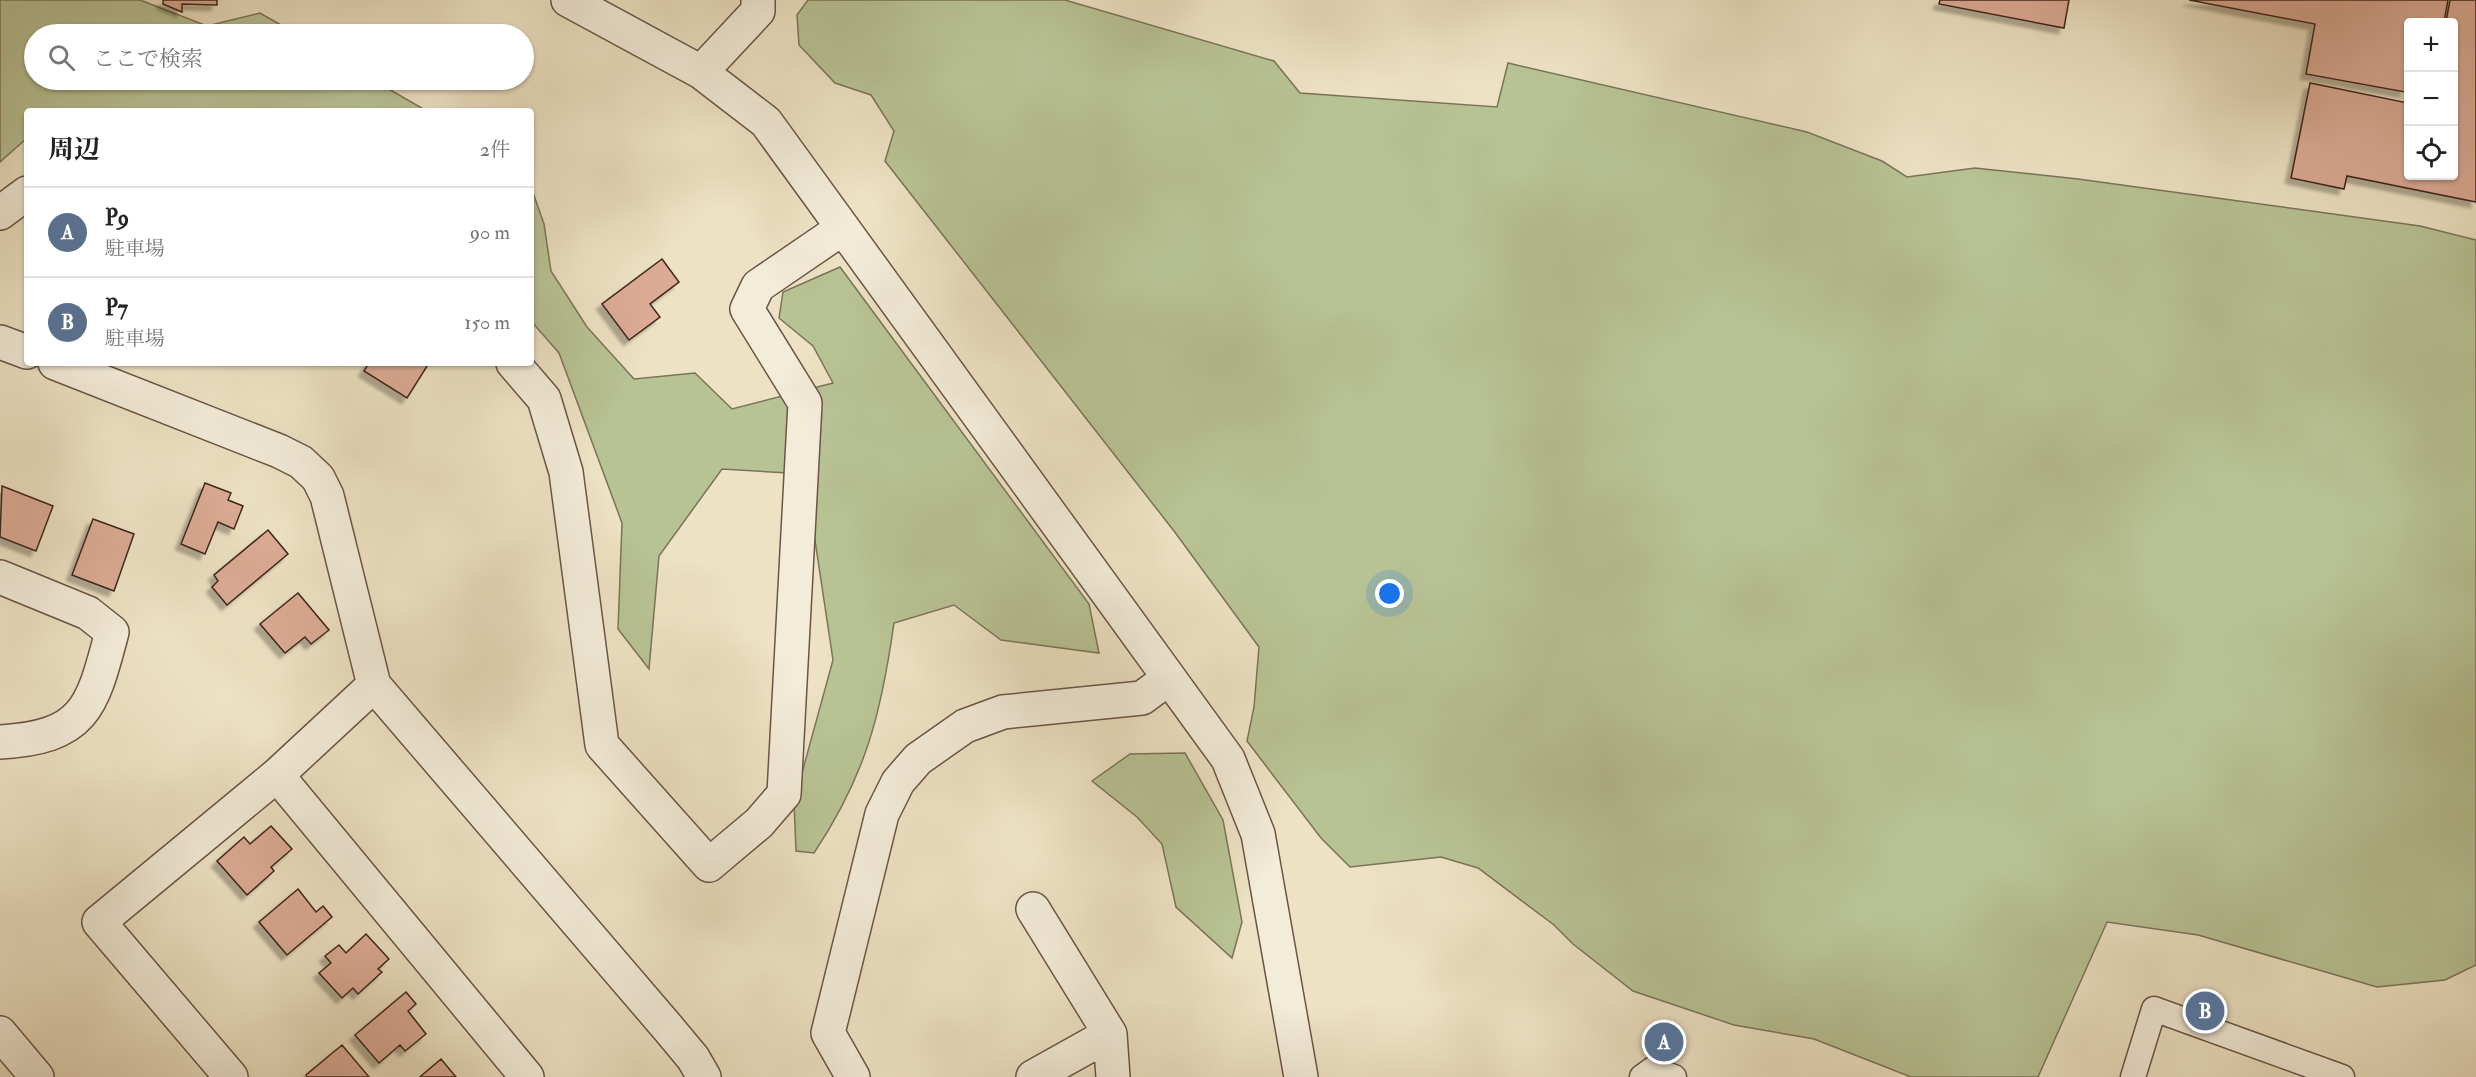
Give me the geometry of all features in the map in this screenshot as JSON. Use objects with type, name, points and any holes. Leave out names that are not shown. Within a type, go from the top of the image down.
[{"type":"street","points":[[568,0],[701,72],[766,122],[1228,759],[1258,834],[1301,1077]]},
{"type":"street","points":[[701,72],[758,11],[758,0]]},
{"type":"street","points":[[0,213],[24,195]]},
{"type":"street","points":[[516,366],[544,399],[566,472],[602,745],[710,865],[759,823],[784,794],[805,403],[747,309],[758,286],[843,228]]},
{"type":"street","points":[[0,342],[24,351]]},
{"type":"street","points":[[63,366],[254,440],[301,462],[318,478],[327,496],[374,685],[668,1028],[693,1058],[704,1077]]},
{"type":"street","points":[[0,577],[88,613],[112,632],[96,693],[70,725],[44,737],[0,742]]},
{"type":"street","points":[[854,1077],[828,1033],[882,814],[898,782],[918,759],[965,726],[1003,712],[1142,698],[1169,678]]},
{"type":"street","points":[[231,1077],[99,922],[277,775],[374,685]]},
{"type":"street","points":[[277,775],[527,1077]]},
{"type":"street","points":[[1033,909],[1110,1034],[1113,1077]]},
{"type":"street","points":[[0,1033],[37,1077]]},
{"type":"street","points":[[1033,1077],[1110,1034]]},
{"type":"lane","points":[[2133,1077],[2154,1009],[2343,1077]]},
{"type":"lane","points":[[1642,1077],[1653,1069],[1674,1077]]},
{"type":"green space","points":[[0,0],[140,0],[202,24],[24,24],[24,90],[390,90],[422,108],[24,108],[24,141],[0,162]]},
{"type":"green space","points":[[808,0],[1065,0],[1274,61],[1300,93],[1497,107],[1508,63],[1807,132],[1882,161],[1907,177],[1975,168],[2078,179],[2420,226],[2476,240],[2476,965],[2445,980],[2377,987],[2198,935],[2107,922],[2038,1077],[1911,1077],[1814,1039],[1734,1025],[1633,991],[1573,944],[1554,925],[1478,868],[1441,857],[1350,867],[1321,838],[1247,741],[1254,707],[1259,647],[1174,531],[885,161],[894,131],[871,95],[835,83],[799,45],[797,15]]},
{"type":"green space","points":[[260,13],[279,24],[215,24]]},
{"type":"green space","points":[[534,196],[544,224],[551,271],[587,327],[634,379],[695,373],[732,409],[833,383],[813,346],[779,318],[783,292],[840,267],[1089,604],[1099,653],[1001,640],[954,605],[894,623],[877,715],[859,770],[847,797],[814,853],[796,851],[794,802],[833,660],[805,474],[722,469],[659,556],[649,669],[618,629],[622,523],[559,353],[534,324]]},
{"type":"green space","points":[[1185,753],[1223,820],[1242,922],[1232,958],[1176,907],[1162,844],[1137,817],[1092,781],[1130,754]]},
{"type":"building","points":[[163,0],[217,0],[217,5],[182,4],[182,12],[163,4]]},
{"type":"building","points":[[1940,0],[2069,0],[2064,28],[1939,4]]},
{"type":"building","points":[[2189,0],[2448,0],[2445,18],[2404,18],[2404,92],[2306,74],[2315,24]]},
{"type":"building","points":[[2450,0],[2476,0],[2476,202],[2347,176],[2344,189],[2291,178],[2310,83],[2404,102],[2404,180],[2458,180],[2458,18],[2447,18]]},
{"type":"building","points":[[662,259],[679,282],[650,304],[660,317],[629,340],[602,304]]},
{"type":"building","points":[[367,366],[427,366],[407,398],[364,371]]},
{"type":"building","points":[[205,483],[231,493],[228,500],[243,506],[234,529],[218,522],[205,554],[181,544]]},
{"type":"building","points":[[2,486],[53,506],[36,551],[0,537]]},
{"type":"building","points":[[93,519],[134,534],[114,591],[72,575]]},
{"type":"building","points":[[268,530],[288,554],[227,605],[212,587],[218,581],[214,575]]},
{"type":"building","points":[[298,593],[329,630],[311,644],[305,637],[285,653],[260,624]]},
{"type":"building","points":[[271,826],[292,849],[271,867],[274,871],[247,895],[217,861],[244,837],[250,844]]},
{"type":"building","points":[[298,889],[316,912],[323,906],[332,917],[287,955],[259,922]]},
{"type":"building","points":[[366,934],[389,959],[378,969],[382,972],[358,994],[353,988],[342,998],[319,973],[331,963],[325,956],[339,945],[346,953]]},
{"type":"building","points":[[406,992],[416,1004],[408,1011],[426,1034],[405,1051],[400,1045],[379,1063],[355,1035]]},
{"type":"building","points":[[342,1045],[369,1077],[307,1077],[306,1075]]},
{"type":"building","points":[[441,1059],[456,1077],[420,1077]]},
{"type":"place","name":"P7","points":[[2205,1011]]},
{"type":"place","name":"P9","points":[[1664,1042]]}]
